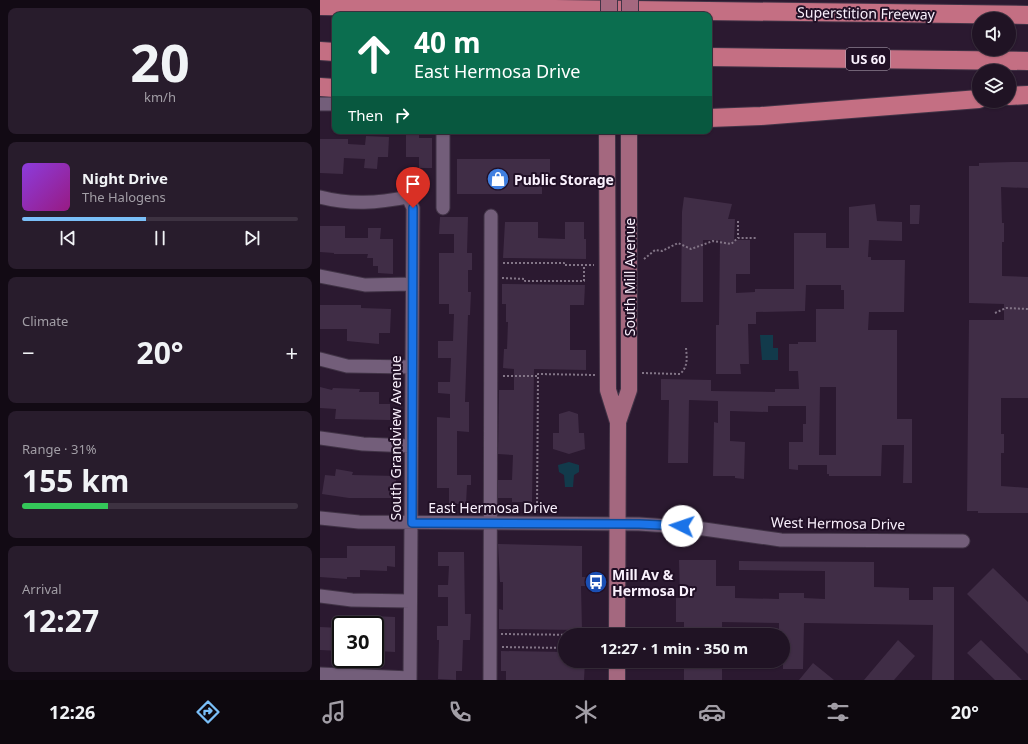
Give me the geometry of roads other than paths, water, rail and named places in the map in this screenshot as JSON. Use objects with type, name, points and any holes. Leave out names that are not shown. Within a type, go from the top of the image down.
[{"type":"highway","name":"Superstition Freeway","points":[[320,6],[1028,15]]},
{"type":"highway","points":[[320,52],[332,52]]},
{"type":"highway","name":"US 60","points":[[712,57],[1028,61]]},
{"type":"highway","points":[[320,87],[332,88]]},
{"type":"highway","points":[[1016,96],[1028,95]]},
{"type":"highway","points":[[712,118],[761,116],[972,100]]},
{"type":"main road","points":[[609,0],[609,12]]},
{"type":"main road","points":[[630,0],[630,12]]},
{"type":"main road","name":"South Mill Avenue","points":[[607,134],[608,390],[618,422],[617,628]]},
{"type":"main road","name":"South Mill Avenue","points":[[618,422],[629,390],[629,134]]},
{"type":"main road","points":[[617,668],[617,680]]},
{"type":"street","points":[[320,104],[332,104]]},
{"type":"street","points":[[443,134],[443,208]]},
{"type":"street","name":"South Grandview Avenue","points":[[320,197],[338,202],[378,203],[408,197],[413,208],[410,679]]},
{"type":"street","points":[[490,680],[491,216]]},
{"type":"street","points":[[320,276],[366,285],[412,284]]},
{"type":"street","points":[[320,359],[347,366],[411,366]]},
{"type":"street","points":[[320,438],[364,444],[411,446]]},
{"type":"street","name":"East Hermosa Drive","points":[[320,518],[358,522],[618,524]]},
{"type":"street","name":"West Hermosa Drive","points":[[618,524],[668,525],[781,540],[963,541]]},
{"type":"street","points":[[320,596],[352,600],[410,601]]},
{"type":"street","points":[[320,674],[410,679]]},
{"type":"water","points":[[760,335],[773,335],[773,348],[778,348],[778,360],[762,360]]},
{"type":"water","points":[[569,462],[579,465],[579,472],[574,475],[573,487],[565,487],[564,475],[559,472],[558,465]]},
{"type":"place","name":"Public Storage","points":[[498,179]]},
{"type":"place","name":"Mill Av & Hermosa Dr","points":[[596,582]]}]
